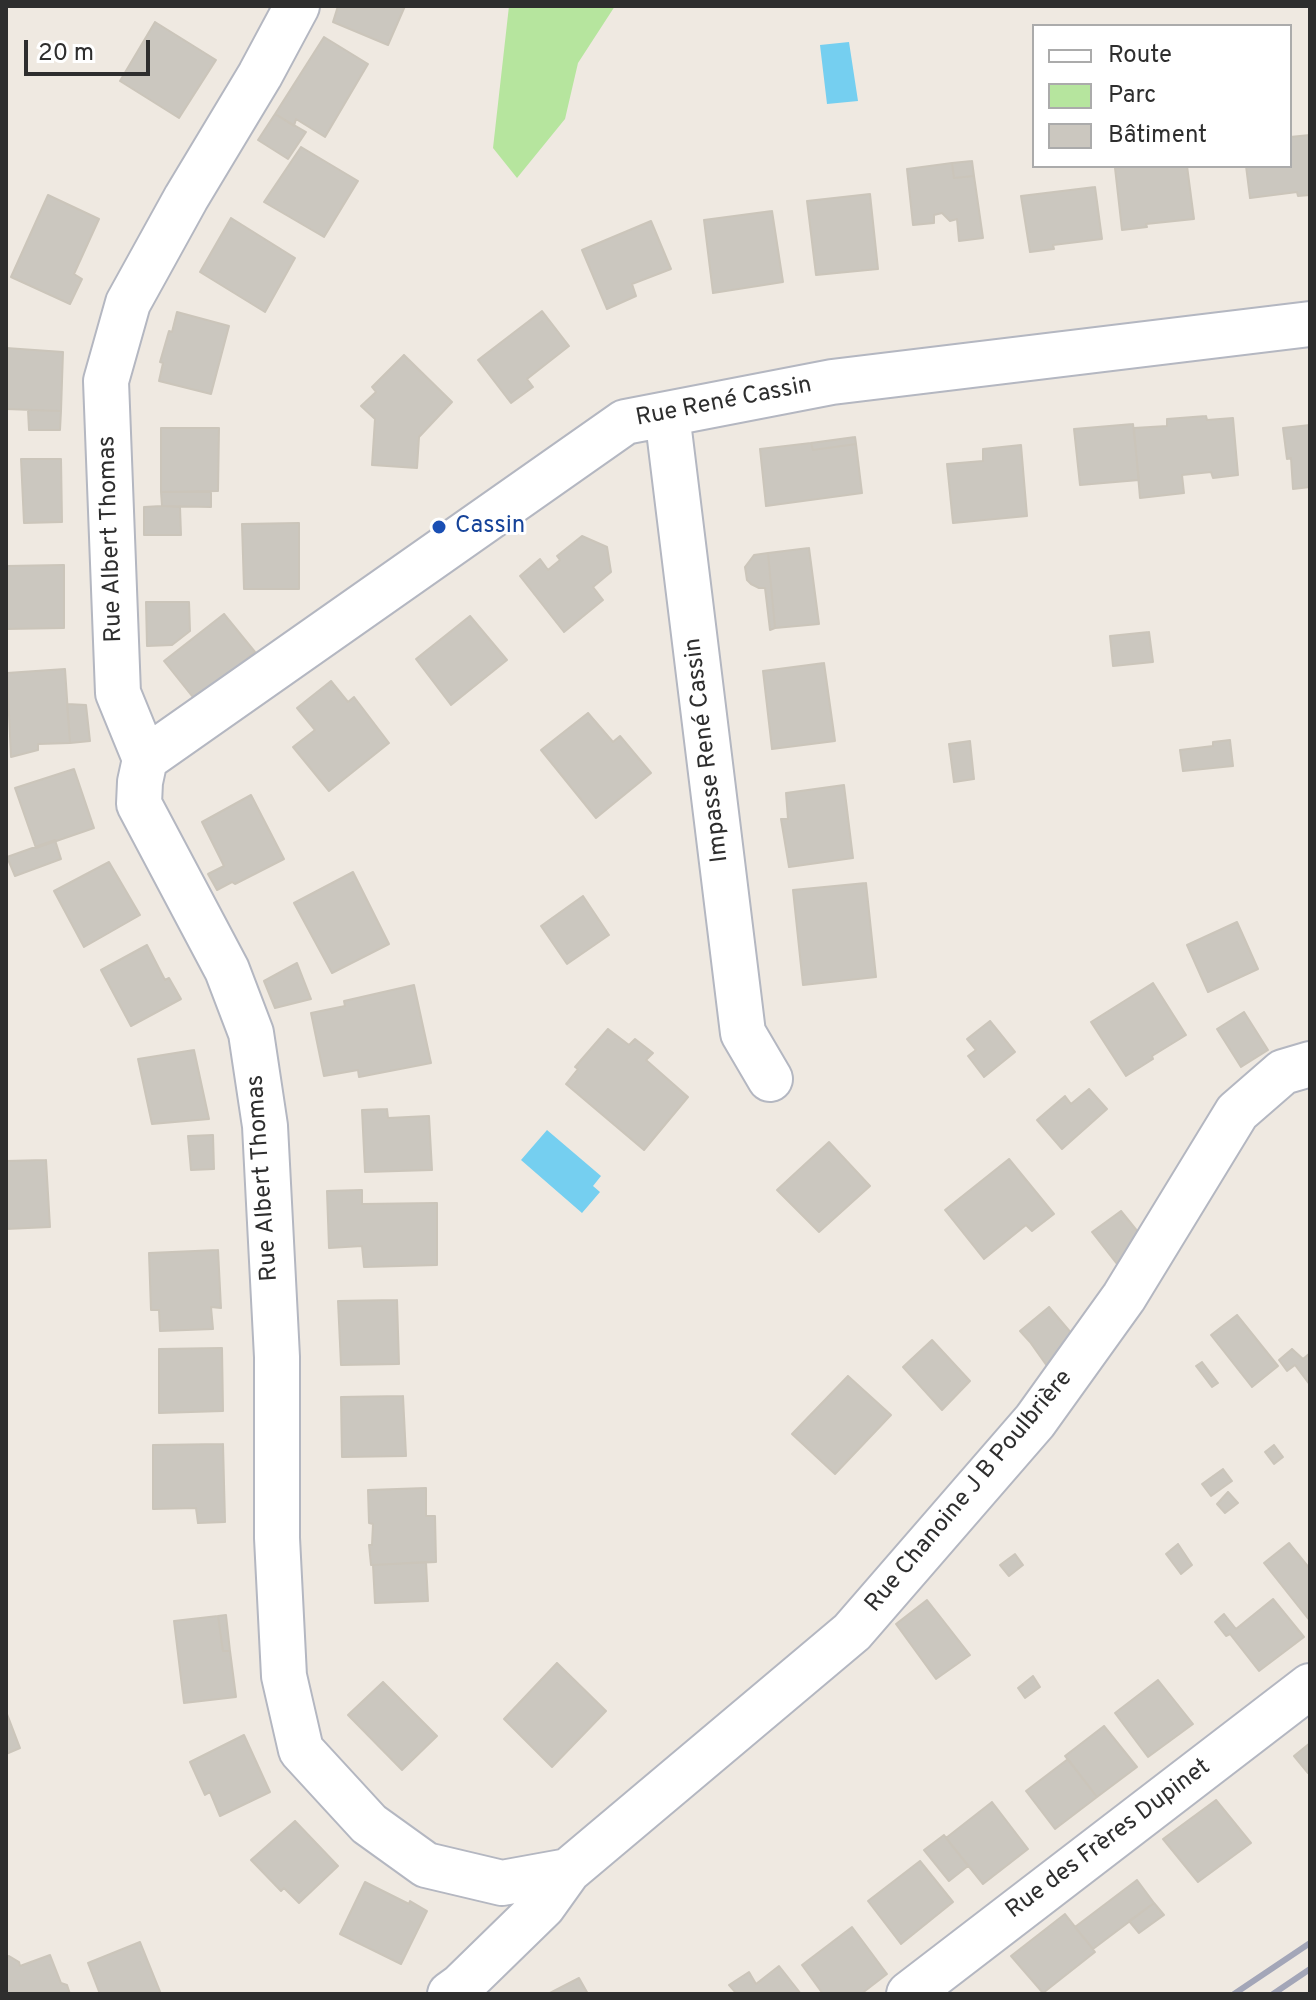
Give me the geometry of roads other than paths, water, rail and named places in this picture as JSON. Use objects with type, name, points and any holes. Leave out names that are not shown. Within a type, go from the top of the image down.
[{"type":"street","name":"Rue Albert Thomas","points":[[297,6],[128,303],[106,381],[118,693],[145,759],[139,804],[227,970],[251,1033],[266,1142],[277,1357],[277,1538],[284,1676],[301,1750],[369,1824],[426,1865],[502,1883],[568,1871]]},
{"type":"street","name":"Rue René Cassin","points":[[145,759],[625,422],[832,382],[1310,324]]},
{"type":"street","name":"Impasse René Cassin","points":[[667,414],[743,1033],[770,1079]]},
{"type":"street","name":"Rue Chanoine J B Poulbrière","points":[[568,1871],[852,1632],[1035,1421],[1124,1297],[1237,1112],[1283,1072],[1310,1064]]},
{"type":"street","name":"Rue des Frères Dupinet","points":[[909,1994],[1310,1686]]},
{"type":"street","points":[[450,1994],[543,1906],[568,1871]]},
{"type":"water","points":[[849,42],[858,101],[827,104],[820,45]]},
{"type":"water","points":[[547,1130],[601,1176],[593,1186],[600,1192],[582,1213],[521,1160]]},
{"type":"railway","points":[[1234,1994],[1310,1943]]},
{"type":"railway","points":[[1273,1994],[1310,1969]]},
{"type":"place","name":"Cassin","points":[[439,527]]}]
